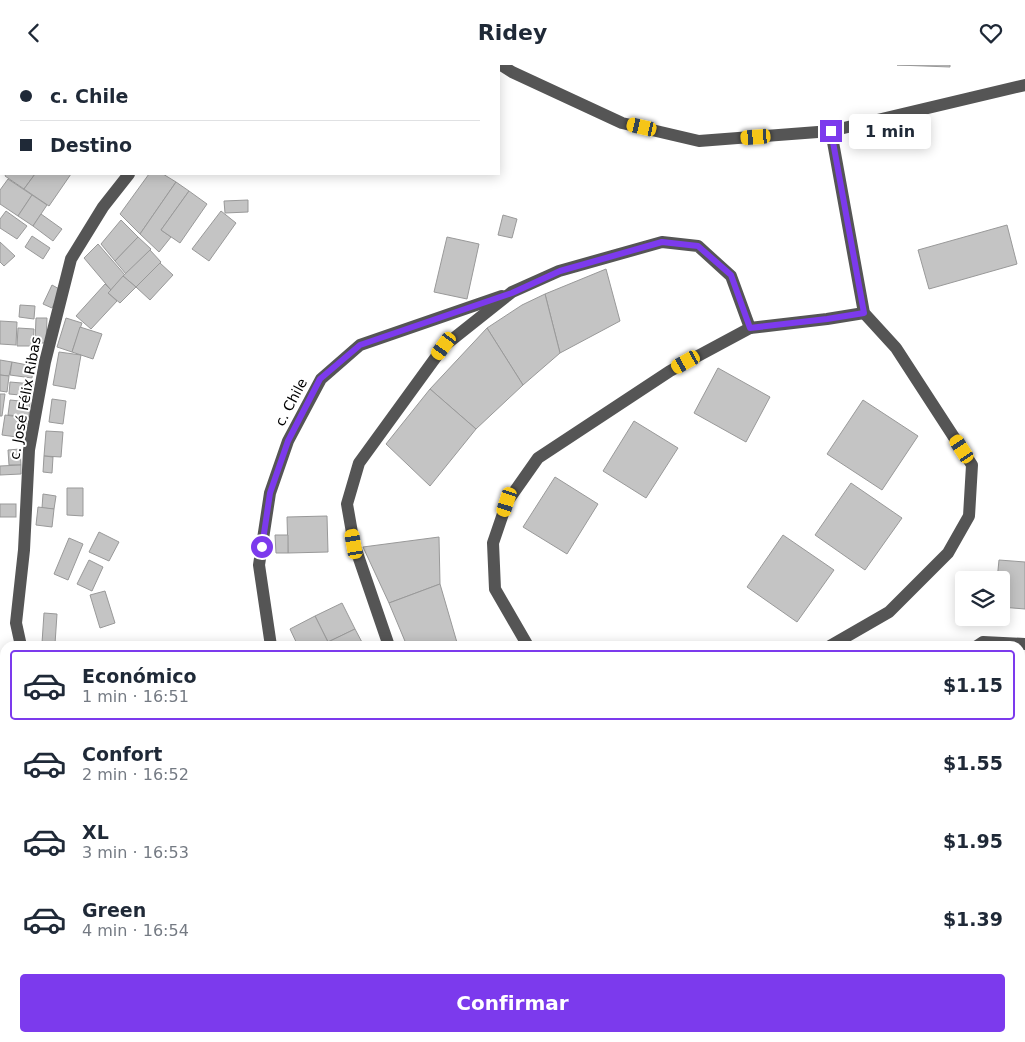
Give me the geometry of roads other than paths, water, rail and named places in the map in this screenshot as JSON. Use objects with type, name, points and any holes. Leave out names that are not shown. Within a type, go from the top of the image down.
[{"type":"street","points":[[501,65],[512,72],[622,123],[699,141],[831,131],[1025,85]]},
{"type":"street","points":[[831,131],[864,313],[896,348],[972,465],[969,516],[948,553],[889,612],[839,641]]},
{"type":"street","name":"c. José Félix Ribas","points":[[20,641],[16,623],[24,550],[29,450],[45,362],[71,259],[103,207],[128,175]]},
{"type":"street","name":"c. Chile","points":[[270,641],[260,565],[270,493],[288,441],[320,379],[360,345],[512,293],[560,271],[662,242],[698,246],[731,275],[750,328]]},
{"type":"street","name":"c. Chile","points":[[387,641],[354,544],[347,504],[359,463],[444,346],[512,293]]},
{"type":"street","points":[[525,641],[495,589],[493,543],[507,502],[538,458],[670,371],[750,328],[864,313]]}]
